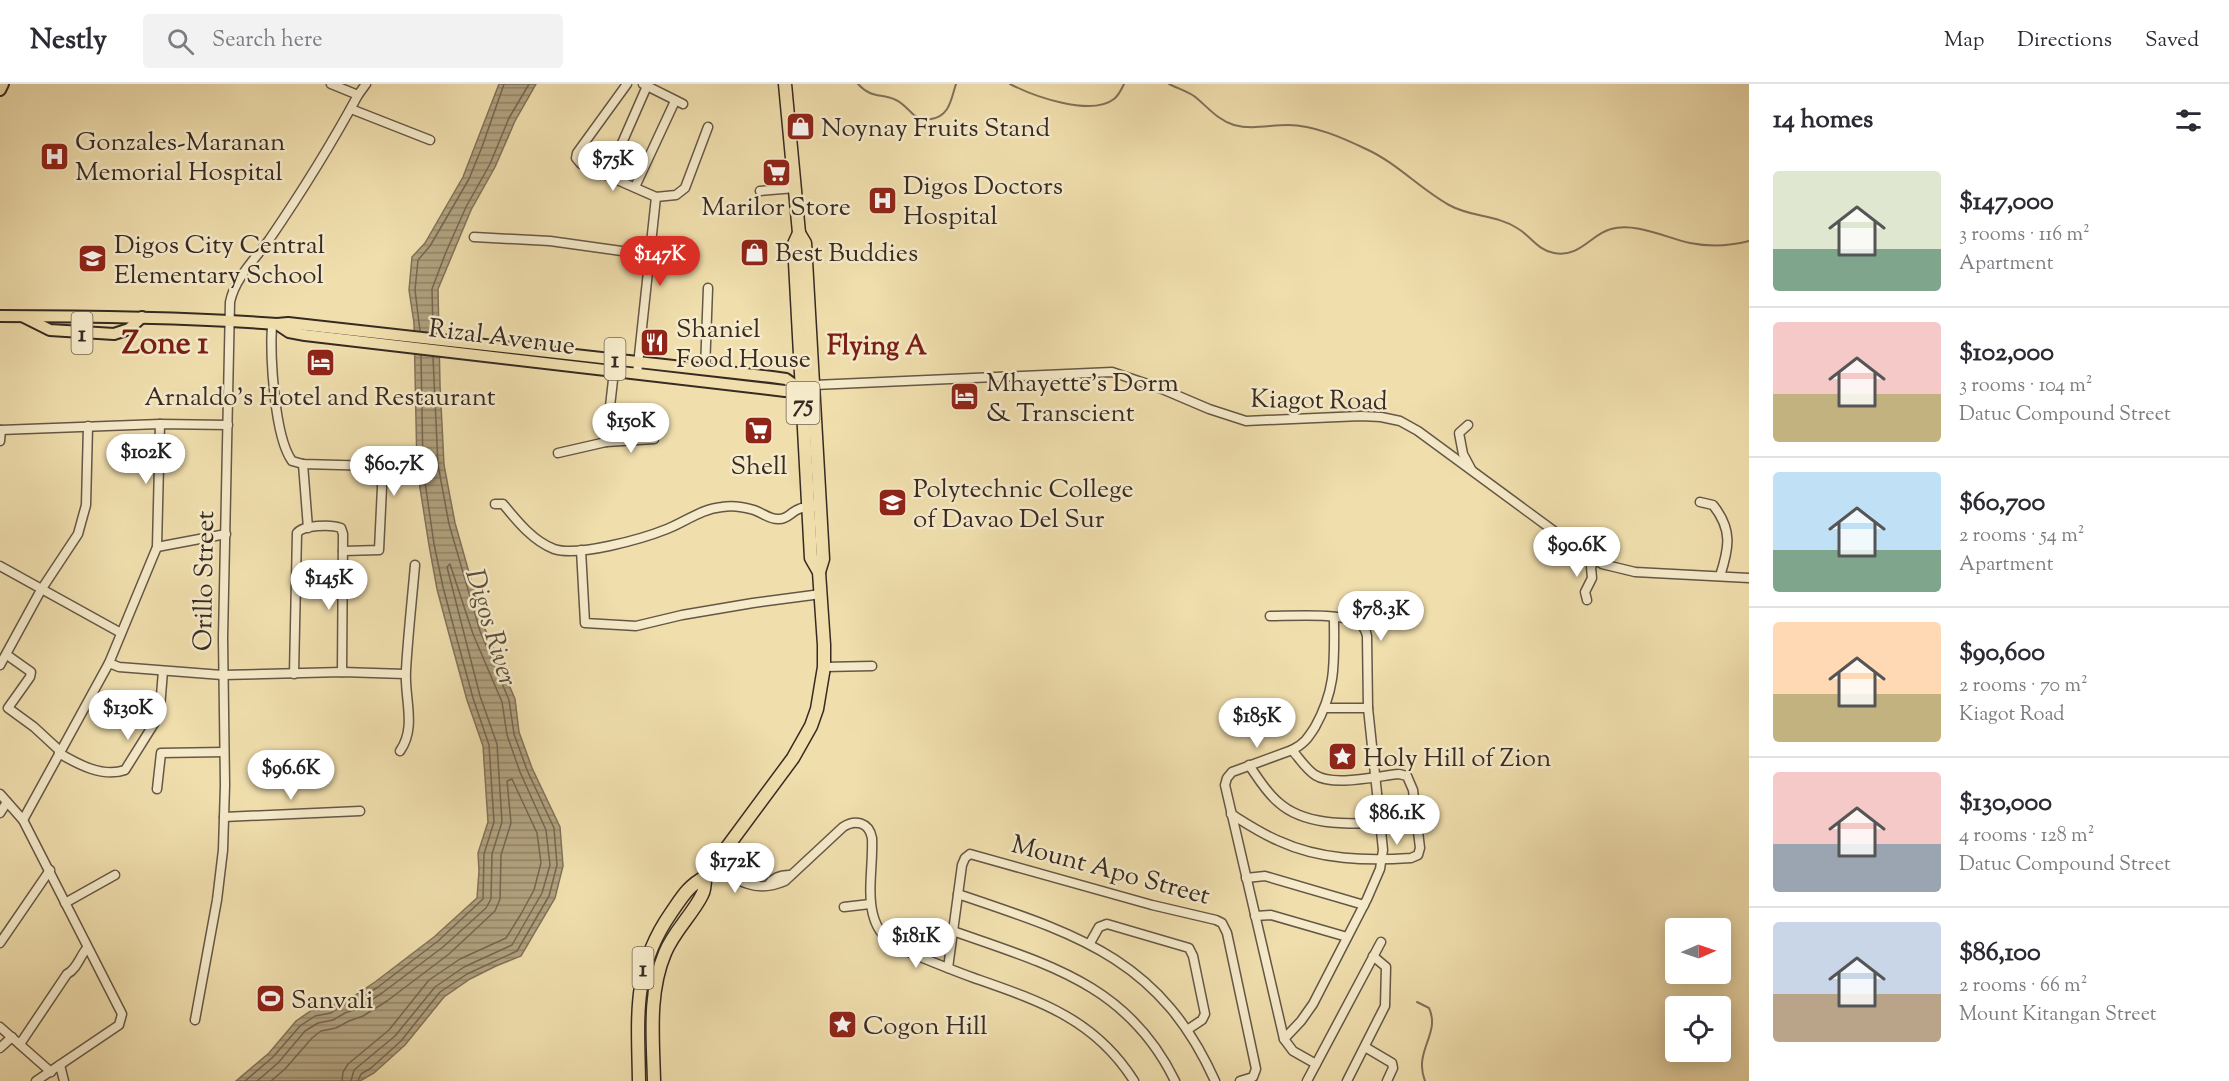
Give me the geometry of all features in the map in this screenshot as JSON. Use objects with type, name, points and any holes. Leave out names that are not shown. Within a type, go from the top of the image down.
[{"type":"highway","name":"75","points":[[785,84],[799,233],[794,244],[804,386]]},
{"type":"highway","name":"1","points":[[639,1081],[639,994],[645,964],[661,926],[690,885],[705,877],[793,758],[804,740],[817,709],[824,667],[819,572],[823,559],[814,507],[804,386]]},
{"type":"highway","name":"1","points":[[654,1081],[655,984],[665,952],[673,936],[703,894],[705,877]]},
{"type":"main road","points":[[0,90],[3,84]]},
{"type":"main road","name":"Rizal Avenue","points":[[0,316],[142,317],[288,323],[401,341],[638,368],[785,391],[804,386]]},
{"type":"main road","name":"Rizal Avenue","points":[[21,316],[50,330],[114,334],[129,329],[142,317]]},
{"type":"main road","name":"Rizal Avenue","points":[[448,346],[614,371],[638,368],[705,370],[786,379],[804,386]]},
{"type":"street","points":[[331,84],[358,95]]},
{"type":"street","name":"Orillo Street","points":[[195,1020],[217,900],[223,850],[222,675],[230,302],[236,285],[316,169],[366,84]]},
{"type":"street","points":[[627,84],[576,155],[581,164],[656,197],[676,195],[684,190],[708,127]]},
{"type":"street","points":[[608,175],[645,85],[679,103],[634,187]]},
{"type":"street","points":[[351,109],[430,140]]},
{"type":"street","points":[[760,190],[795,188]]},
{"type":"street","points":[[638,368],[656,197]]},
{"type":"street","points":[[474,237],[550,242],[650,255]]},
{"type":"street","points":[[705,370],[708,288]]},
{"type":"street","points":[[275,324],[271,366],[282,438],[292,461],[303,464],[412,467]]},
{"type":"street","points":[[606,442],[614,371]]},
{"type":"street","name":"Kiagot Road","points":[[804,386],[1112,372],[1162,388],[1209,409],[1246,421],[1381,417],[1400,422],[1418,431],[1594,559],[1610,567],[1621,570],[1749,578]]},
{"type":"street","points":[[0,441],[1,430],[160,424],[228,425]]},
{"type":"street","points":[[22,820],[109,663],[158,547],[160,424]]},
{"type":"street","points":[[1468,425],[1459,432],[1463,454],[1473,472]]},
{"type":"street","points":[[0,665],[41,590],[74,541],[83,519],[86,505],[88,426]]},
{"type":"street","points":[[558,453],[606,442],[654,439]]},
{"type":"street","points":[[303,464],[308,528]]},
{"type":"street","points":[[343,551],[379,550],[383,466]]},
{"type":"street","points":[[1700,502],[1713,505],[1722,517],[1728,537],[1727,553],[1720,576]]},
{"type":"street","points":[[495,504],[503,504],[530,534],[544,544],[556,549],[581,550],[614,545],[668,529],[707,510],[722,506],[754,510],[780,519],[800,508],[814,507]]},
{"type":"street","points":[[294,674],[297,533],[300,529],[308,528],[339,527],[342,532],[342,672]]},
{"type":"street","points":[[158,547],[226,534]]},
{"type":"street","points":[[581,550],[585,623],[636,626],[722,608],[821,594]]},
{"type":"street","points":[[1587,600],[1585,592],[1592,578],[1591,567],[1594,559]]},
{"type":"street","points":[[400,751],[406,741],[408,730],[409,707],[405,674],[415,565]]},
{"type":"street","points":[[0,566],[121,633]]},
{"type":"street","points":[[1270,616],[1347,618],[1360,623],[1367,636],[1368,708],[1381,823],[1382,860],[1364,905],[1307,1012],[1284,1039]]},
{"type":"street","points":[[1316,1064],[1293,1051],[1284,1039],[1226,789],[1227,778],[1232,772],[1292,750],[1305,742],[1325,708],[1334,670],[1334,617]]},
{"type":"street","points":[[7,655],[31,672],[30,677],[8,708],[34,727],[59,752],[86,767],[105,771],[125,770],[155,722],[160,708],[164,671]]},
{"type":"street","points":[[109,663],[119,667],[222,675],[342,672],[405,674]]},
{"type":"street","points":[[824,667],[872,666]]},
{"type":"street","points":[[1325,708],[1368,708]]},
{"type":"street","points":[[1231,814],[1280,842],[1300,849],[1342,858],[1382,860],[1411,858],[1418,855],[1420,848],[1413,790],[1407,776],[1399,774],[1339,781],[1324,779],[1311,772],[1292,750]]},
{"type":"street","points":[[157,789],[161,753],[224,752]]},
{"type":"street","points":[[1249,765],[1266,791],[1290,811],[1304,817],[1330,822],[1381,823]]},
{"type":"street","points":[[0,794],[22,820],[50,870],[87,948],[120,1009],[122,1019],[117,1026],[36,1081]]},
{"type":"street","points":[[0,813],[6,802]]},
{"type":"street","points":[[224,817],[360,811]]},
{"type":"street","points":[[715,864],[745,884],[775,885],[785,881],[846,824],[862,823],[869,829],[872,838],[870,904],[875,925],[888,942],[948,968],[1020,994],[1075,1020],[1103,1041],[1134,1081]]},
{"type":"street","name":"Mount Apo Street","points":[[948,968],[963,861],[967,855],[973,854],[1152,905],[1219,921],[1224,925],[1227,933],[1256,1069],[1253,1077],[1240,1081]]},
{"type":"street","points":[[0,943],[50,870]]},
{"type":"street","points":[[65,903],[115,875]]},
{"type":"street","points":[[1246,878],[1265,876],[1364,905]]},
{"type":"street","points":[[958,894],[1048,925],[1090,943],[1136,974],[1164,1000],[1187,1030],[1215,1081]]},
{"type":"street","points":[[844,907],[870,904]]},
{"type":"street","points":[[1255,916],[1271,915],[1347,937]]},
{"type":"street","points":[[1090,943],[1099,927],[1107,924],[1189,948],[1193,956],[1205,1014],[1202,1020],[1187,1030]]},
{"type":"street","points":[[953,931],[1053,967],[1094,988],[1117,1005],[1143,1032],[1160,1054],[1175,1081]]},
{"type":"street","points":[[1307,1081],[1381,942]]},
{"type":"street","points":[[20,1044],[87,948]]},
{"type":"street","points":[[1347,1081],[1386,1002],[1386,967],[1373,956]]},
{"type":"street","points":[[0,1027],[51,1072]]},
{"type":"street","points":[[0,1048],[12,1037]]},
{"type":"street","points":[[1365,1047],[1392,1063],[1393,1068],[1387,1081]]},
{"type":"street","points":[[60,1065],[64,1081]]},
{"type":"water","points":[[499,84],[536,84],[471,210],[438,289],[444,465],[455,523],[485,629],[515,699],[519,732],[532,768],[560,827],[563,866],[555,898],[521,956],[470,979],[444,997],[405,1045],[374,1073],[360,1081],[236,1081],[269,1053],[296,1021],[312,1010],[329,1007],[354,996],[375,982],[434,937],[477,898],[478,853],[488,822],[483,746],[467,700],[449,634],[437,589],[429,545],[417,469],[414,323],[409,290],[412,257],[425,243],[463,177]]},
{"type":"waterway","points":[[858,84],[872,94],[899,101],[916,116],[926,119],[937,117],[946,111],[956,84]]},
{"type":"waterway","points":[[1010,84],[1047,99],[1091,106],[1104,104],[1114,99],[1124,84]]},
{"type":"waterway","points":[[1169,84],[1194,96],[1217,116],[1234,125],[1298,126],[1318,130],[1348,141],[1388,161],[1449,205],[1509,224],[1522,231],[1543,249],[1554,253],[1571,252],[1604,232],[1620,227],[1640,229],[1705,245],[1727,245],[1749,241]]},
{"type":"waterway","points":[[1417,1002],[1429,1008],[1432,1017],[1430,1035],[1422,1061],[1425,1081]]},
{"type":"place","name":"Noynay Fruits Stand","points":[[800,127]]},
{"type":"place","name":"Gonzales-Maranan Memorial Hospital","points":[[54,156]]},
{"type":"place","name":"Marilor Store","points":[[776,172]]},
{"type":"place","name":"Digos Doctors Hospital","points":[[882,200]]},
{"type":"place","name":"Best Buddies","points":[[754,252]]},
{"type":"place","name":"Digos City Central Elementary School","points":[[93,259]]},
{"type":"place","name":"Shaniel Food House","points":[[655,343]]},
{"type":"place","name":"Arnaldo's Hotel and Restaurant","points":[[320,362]]},
{"type":"place","name":"Mhayette's Dorm & Transcient","points":[[965,397]]},
{"type":"place","name":"Shell","points":[[759,431]]},
{"type":"place","name":"Polytechnic College of Davao Del Sur","points":[[892,503]]},
{"type":"place","name":"Holy Hill of Zion","points":[[1342,757]]},
{"type":"place","name":"Sanvali","points":[[270,999]]},
{"type":"place","name":"Cogon Hill","points":[[842,1025]]},
{"type":"district","name":"Zone 1","points":[[165,342]]},
{"type":"district","name":"Flying A","points":[[877,345]]},
{"type":"water label","name":"Digos River","points":[[492,627]]}]
